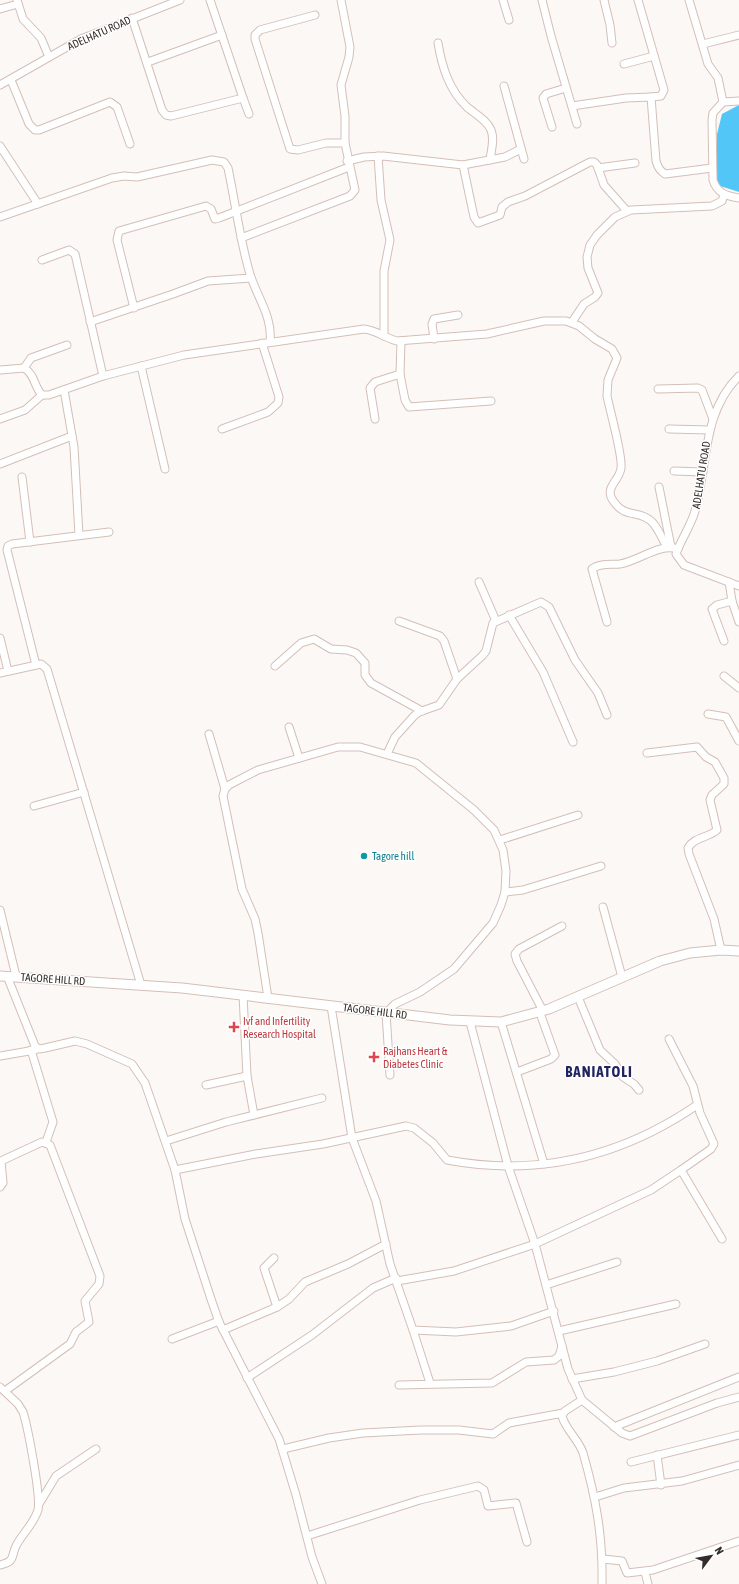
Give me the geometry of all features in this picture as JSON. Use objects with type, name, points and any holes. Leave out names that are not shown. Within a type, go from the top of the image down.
[{"type":"main road","name":"TAGORE HILL RD","points":[[8,976],[141,985],[244,995],[470,1022],[501,1022],[542,1012],[660,961],[676,956],[721,950],[739,951]]},
{"type":"street","name":"ADELHATU ROAD","points":[[0,85],[81,39],[180,0]]},
{"type":"street","points":[[210,0],[249,114]]},
{"type":"street","points":[[241,238],[350,196],[355,190],[344,144],[346,116],[341,86],[350,47],[340,0]]},
{"type":"street","points":[[503,0],[509,20]]},
{"type":"street","points":[[542,0],[577,124]]},
{"type":"street","points":[[604,0],[610,25],[612,43]]},
{"type":"street","points":[[572,106],[626,98],[661,96],[664,90],[638,0]]},
{"type":"street","points":[[689,0],[708,64],[718,78],[723,102],[712,117],[712,168],[714,184],[724,195],[739,198]]},
{"type":"street","points":[[0,9],[18,2],[24,19],[41,38],[49,57]]},
{"type":"street","points":[[315,15],[260,30],[255,35],[255,40],[290,149],[298,150],[326,143],[344,144]]},
{"type":"street","points":[[132,18],[148,62],[162,110],[166,115],[243,98]]},
{"type":"street","points":[[148,62],[222,35]]},
{"type":"street","points":[[703,44],[739,35]]},
{"type":"street","points":[[438,43],[442,66],[451,85],[465,105],[488,124],[493,140],[490,160]]},
{"type":"street","points":[[624,64],[654,56]]},
{"type":"street","points":[[11,80],[29,124],[35,130],[39,130],[110,102],[117,107],[130,144]]},
{"type":"street","points":[[504,86],[524,159]]},
{"type":"street","points":[[552,127],[543,98],[546,94],[566,88]]},
{"type":"street","points":[[651,97],[656,161],[661,172],[665,174],[712,168]]},
{"type":"street","points":[[723,102],[739,101]]},
{"type":"street","points":[[0,146],[38,204]]},
{"type":"street","points":[[134,308],[117,240],[119,231],[206,206],[211,209],[215,219],[237,212],[364,157],[378,156],[463,165],[510,155],[522,149]]},
{"type":"street","points":[[378,156],[382,206],[390,240],[384,271],[384,336]]},
{"type":"street","points":[[0,217],[112,178],[124,176],[137,177],[218,160],[224,162],[228,168],[241,238],[251,278],[270,322],[266,343],[279,397],[278,403],[268,412],[222,429]]},
{"type":"street","points":[[463,165],[475,221],[481,223],[500,215],[502,207],[508,202],[525,196],[590,162],[594,162],[598,168],[604,185],[627,211]]},
{"type":"street","points":[[598,168],[635,163]]},
{"type":"street","points":[[572,322],[584,304],[595,297],[598,293],[588,268],[587,257],[590,245],[597,235],[615,217],[627,211],[712,206],[722,201],[724,195]]},
{"type":"street","points":[[42,260],[69,250],[73,251],[104,376]]},
{"type":"street","points":[[90,322],[134,308],[208,281],[251,278]]},
{"type":"street","points":[[434,339],[432,324],[434,319],[458,315]]},
{"type":"street","points":[[0,419],[25,410],[42,395],[64,390],[104,376],[184,355],[364,329],[372,329],[390,340],[401,341],[487,334],[544,321],[555,320],[572,322],[612,349],[617,358],[610,373],[607,387],[607,396],[621,469],[611,487],[610,492],[612,498],[623,512],[645,517],[651,521],[684,565],[739,586]]},
{"type":"street","points":[[401,341],[400,374],[405,400],[409,407],[491,401]]},
{"type":"street","points":[[24,368],[31,358],[66,345]]},
{"type":"street","points":[[141,366],[165,469]]},
{"type":"street","points":[[0,370],[24,368],[32,375],[37,390],[42,395]]},
{"type":"street","points":[[375,419],[370,388],[372,384],[400,374]]},
{"type":"street","name":"ADELHATU ROAD","points":[[672,548],[695,513],[712,419],[725,391],[739,376]]},
{"type":"street","points":[[658,389],[698,388],[702,390],[712,419]]},
{"type":"street","points":[[64,390],[75,457],[79,535]]},
{"type":"street","points":[[669,429],[709,430]]},
{"type":"street","points":[[0,464],[72,436]]},
{"type":"street","points":[[674,471],[703,472]]},
{"type":"street","points":[[22,477],[30,542]]},
{"type":"street","points":[[658,487],[672,548]]},
{"type":"street","points":[[36,665],[7,550],[8,546],[12,544],[109,532]]},
{"type":"street","points":[[607,622],[592,569],[598,566],[629,562],[672,548]]},
{"type":"street","points":[[479,582],[496,621]]},
{"type":"street","points":[[729,582],[732,601],[739,622]]},
{"type":"street","points":[[724,640],[712,609],[717,605],[732,601]]},
{"type":"street","points":[[386,754],[395,737],[414,716],[422,711],[439,705],[457,679],[486,651],[491,626],[496,621],[541,602],[545,604],[575,660],[598,693],[607,715]]},
{"type":"street","points":[[510,614],[544,672],[573,742]]},
{"type":"street","points":[[400,621],[440,636],[444,641],[457,679]]},
{"type":"street","points":[[0,638],[8,671]]},
{"type":"street","points":[[276,666],[301,643],[308,639],[314,639],[331,649],[347,650],[356,653],[365,663],[365,675],[371,683],[422,711]]},
{"type":"street","points":[[0,673],[41,664],[47,669],[50,675],[141,985]]},
{"type":"street","points":[[724,676],[739,688]]},
{"type":"street","points":[[708,714],[726,717],[739,741]]},
{"type":"street","points":[[289,727],[299,758]]},
{"type":"street","points":[[209,734],[225,789],[224,796],[242,889],[255,919],[268,998]]},
{"type":"street","points":[[225,789],[236,780],[258,770],[338,747],[360,747],[416,763],[424,768],[483,817],[500,840],[506,871],[505,892],[493,923],[454,969],[420,992],[395,1004],[386,1013],[390,1075]]},
{"type":"street","points":[[647,753],[697,747],[706,757],[715,762],[724,778],[724,784],[712,795],[710,800],[717,830],[713,834],[694,840],[688,848],[688,854],[714,919],[721,950]]},
{"type":"street","points":[[34,806],[84,792]]},
{"type":"street","points":[[500,840],[578,815]]},
{"type":"street","points":[[505,892],[523,890],[601,866]]},
{"type":"street","points":[[603,906],[622,977]]},
{"type":"street","points":[[0,910],[8,976],[32,1042],[39,1049]]},
{"type":"street","points":[[517,1072],[551,1059],[555,1055],[542,1012],[515,954],[519,949],[562,926]]},
{"type":"street","points":[[244,995],[247,1076],[254,1115]]},
{"type":"street","points":[[578,997],[600,1050],[614,1064],[623,1077],[634,1084],[639,1090]]},
{"type":"street","points":[[331,1006],[352,1138],[376,1201],[396,1279],[430,1383]]},
{"type":"street","points":[[470,1022],[508,1166],[535,1244],[572,1379],[582,1400],[625,1435],[630,1436],[717,1403],[739,1397]]},
{"type":"street","points":[[501,1022],[544,1164]]},
{"type":"street","points":[[247,1378],[312,1335],[372,1288],[396,1279],[454,1271],[535,1244],[651,1190],[714,1146],[697,1105],[693,1086],[669,1039]]},
{"type":"street","points":[[0,1056],[80,1042],[132,1064],[145,1083],[156,1118],[166,1141],[175,1170],[185,1219],[219,1321],[247,1378],[270,1420],[282,1449],[312,1558],[322,1584]]},
{"type":"street","points":[[31,1050],[53,1122],[46,1142]]},
{"type":"street","points":[[206,1085],[247,1076]]},
{"type":"street","points":[[166,1141],[211,1126],[322,1098]]},
{"type":"street","points":[[175,1170],[256,1154],[292,1150],[403,1126],[411,1126],[437,1147],[447,1160],[508,1166],[544,1164],[602,1153],[664,1126],[697,1105]]},
{"type":"street","points":[[0,1187],[3,1183],[1,1161],[42,1142],[46,1142]]},
{"type":"street","points":[[39,1505],[23,1412],[18,1404],[2,1389],[70,1344],[76,1332],[89,1322],[85,1301],[96,1288],[100,1280],[99,1271],[50,1145],[46,1142]]},
{"type":"street","points":[[681,1170],[722,1239]]},
{"type":"street","points":[[223,1330],[276,1307],[289,1299],[305,1282],[348,1264],[386,1244]]},
{"type":"street","points":[[274,1258],[264,1268],[276,1307]]},
{"type":"street","points":[[546,1285],[618,1262]]},
{"type":"street","points":[[559,1331],[676,1304]]},
{"type":"street","points":[[413,1330],[456,1332],[511,1326],[554,1311]]},
{"type":"street","points":[[172,1339],[219,1321]]},
{"type":"street","points":[[572,1379],[614,1372],[657,1361],[705,1344]]},
{"type":"street","points":[[399,1385],[430,1383],[492,1383],[526,1362],[554,1360],[558,1356],[562,1346]]},
{"type":"street","points":[[614,1426],[739,1377]]},
{"type":"street","points":[[282,1449],[329,1438],[363,1433],[458,1430],[493,1434],[509,1424],[564,1413],[582,1400]]},
{"type":"street","points":[[564,1413],[564,1420],[579,1444],[595,1497],[601,1531],[603,1559],[602,1584]]},
{"type":"street","points":[[631,1462],[739,1435]]},
{"type":"street","points":[[0,1565],[8,1563],[12,1559],[14,1549],[31,1525],[39,1505],[56,1476],[96,1449]]},
{"type":"street","points":[[657,1455],[661,1485]]},
{"type":"street","points":[[595,1497],[624,1488],[661,1485],[692,1479],[739,1466]]},
{"type":"street","points":[[307,1536],[420,1500],[478,1486],[484,1490],[488,1506],[516,1503],[527,1542]]},
{"type":"street","points":[[603,1559],[622,1561],[627,1573],[645,1572],[739,1541]]},
{"type":"street","points":[[645,1572],[648,1584]]},
{"type":"water","points":[[739,105],[739,192],[717,185],[717,134],[722,114]]},
{"type":"place","name":"Tagore hill","points":[[364,856]]},
{"type":"place","name":"Ivf and Infertility Research Hospital","points":[[234,1027]]},
{"type":"place","name":"Rajhans Heart & Diabetes Clinic","points":[[374,1057]]},
{"type":"district","name":"BANIATOLI","points":[[599,1071]]}]
